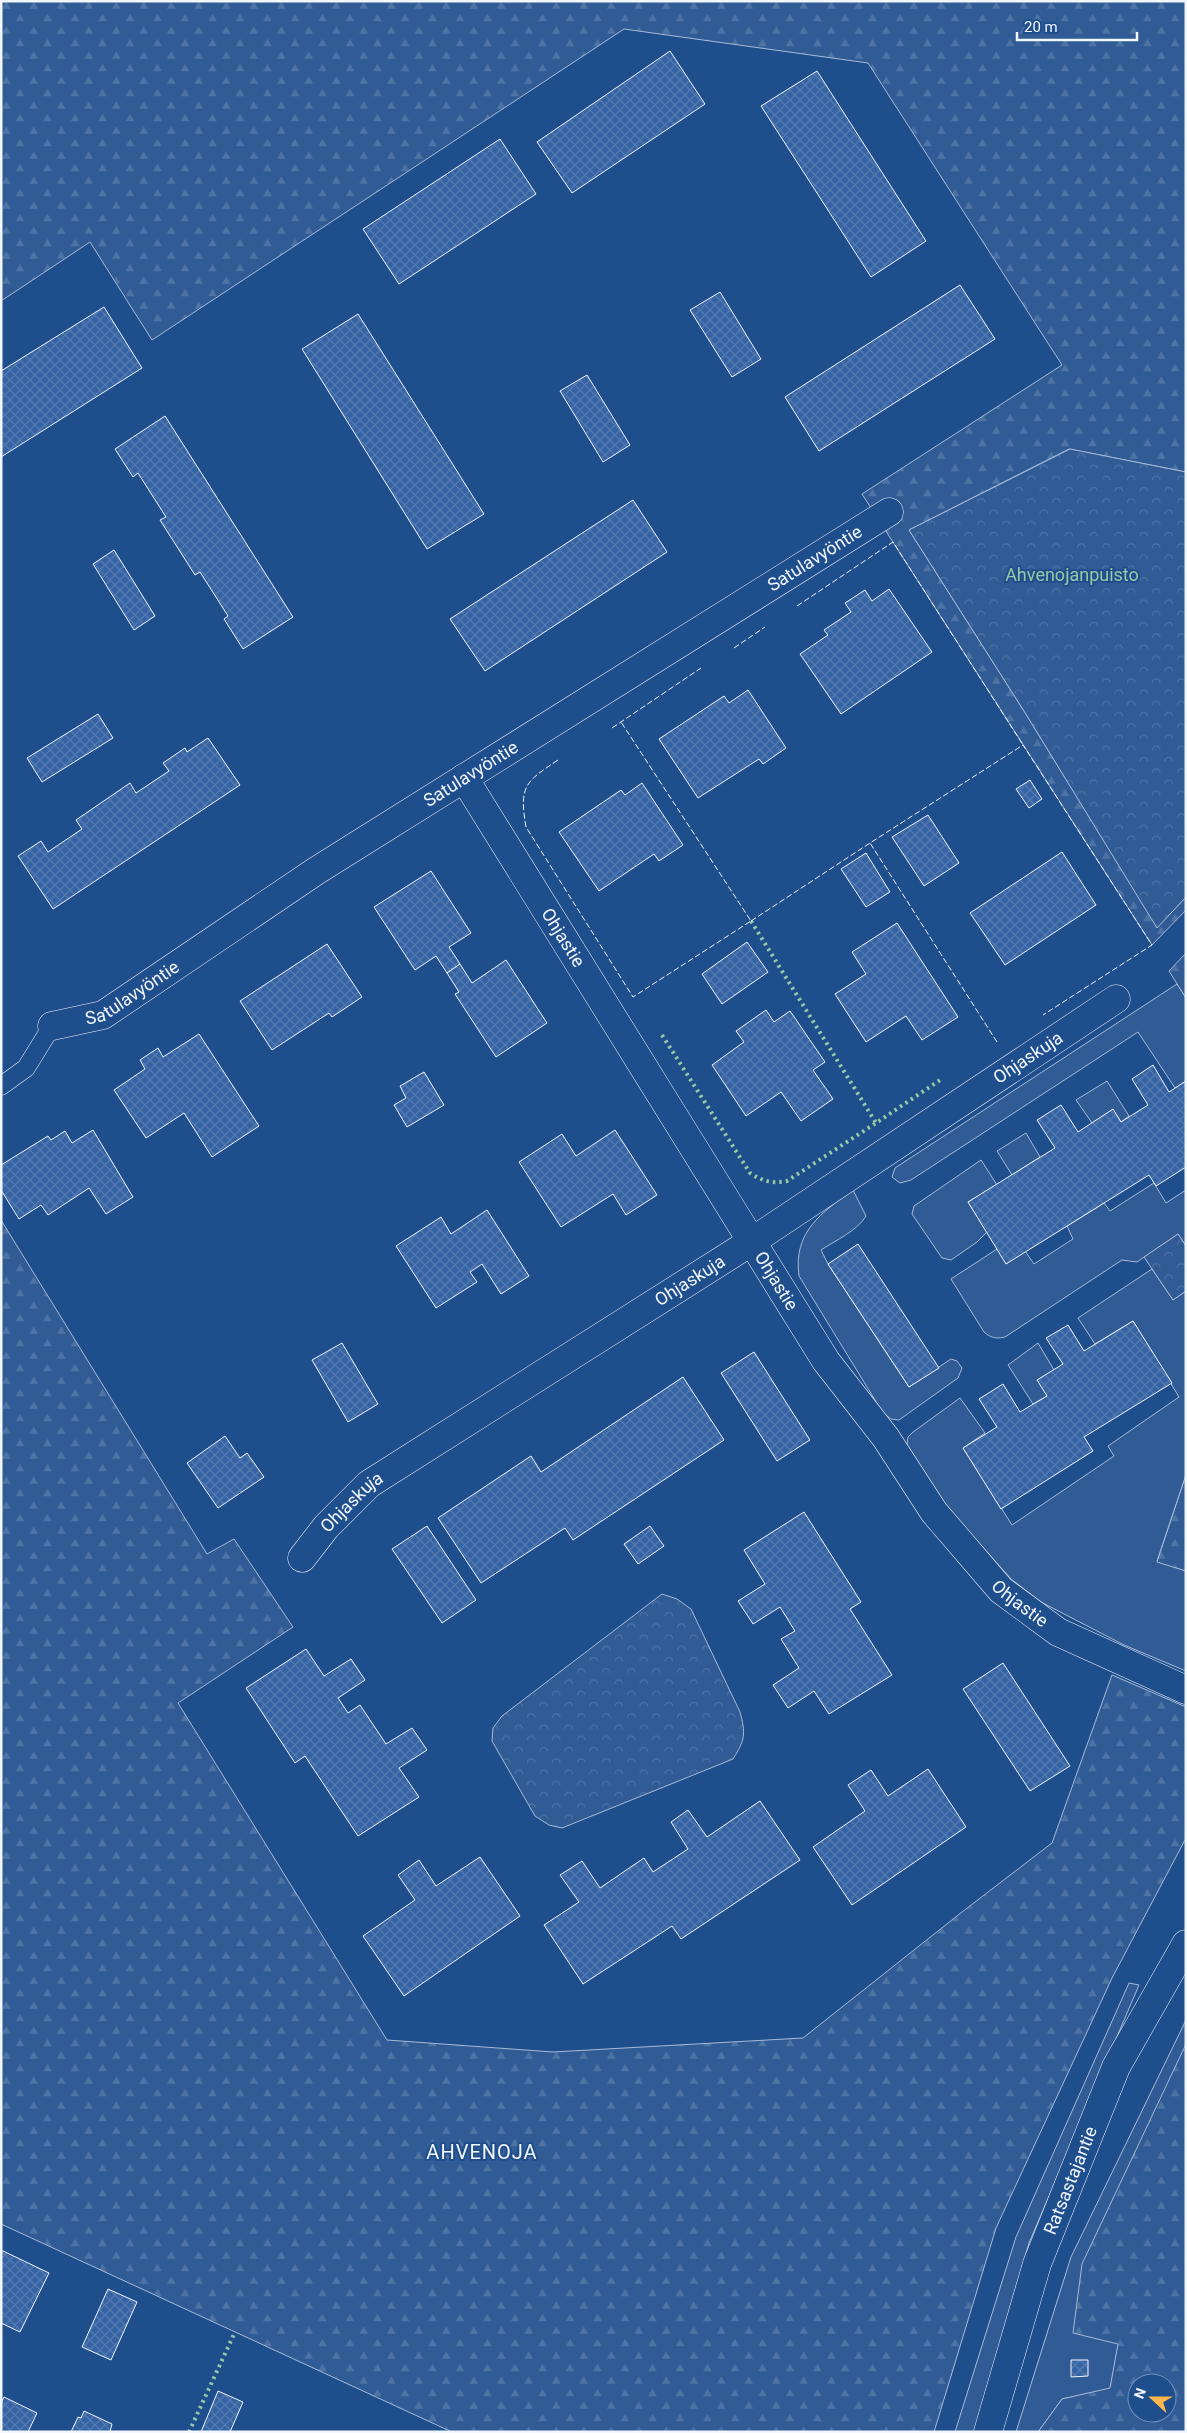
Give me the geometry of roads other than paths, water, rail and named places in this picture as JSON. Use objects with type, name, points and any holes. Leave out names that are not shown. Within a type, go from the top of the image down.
[{"type":"street","name":"Satulavyöntie","points":[[52,1026],[103,1015],[316,871],[889,512]]},
{"type":"street","name":"Ohjastie","points":[[464,778],[826,1361],[886,1438],[934,1512],[1001,1590],[1058,1632],[1186,1690]]},
{"type":"street","name":"Ohjaskuja","points":[[302,1558],[326,1527],[369,1484],[751,1242],[1116,999]]},
{"type":"street","name":"Ratsastajantie","points":[[988,2432],[1037,2264],[1116,2067],[1186,1944]]},
{"type":"lane","points":[[1,1086],[26,1068],[52,1026]]},
{"type":"district","name":"AHVENOJA","points":[[482,2152]]},
{"type":"park label","name":"Ahvenojanpuisto","points":[[1072,575]]}]
